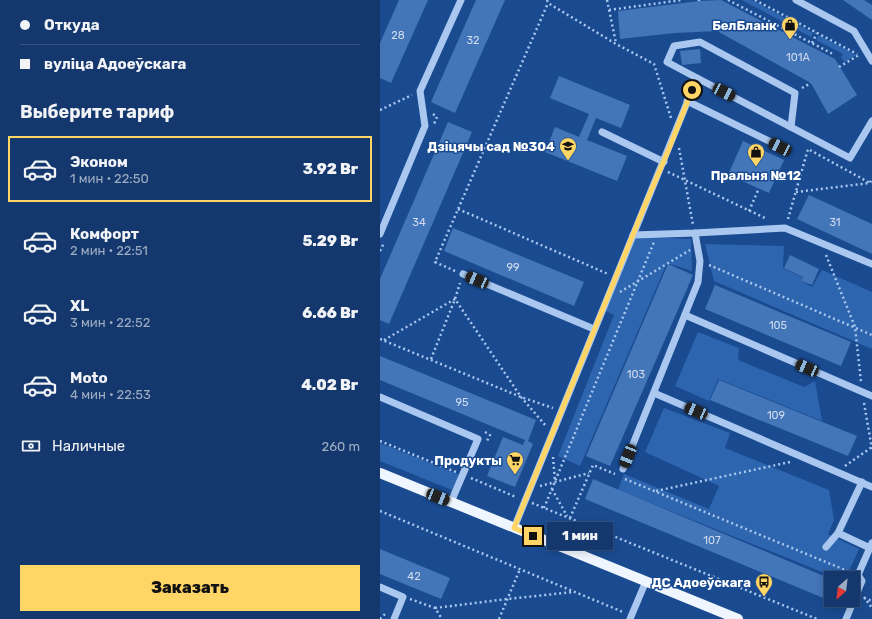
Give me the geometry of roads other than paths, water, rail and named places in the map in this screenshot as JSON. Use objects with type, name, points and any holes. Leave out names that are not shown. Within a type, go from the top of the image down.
[{"type":"main road","points":[[380,473],[738,619]]},
{"type":"lane","points":[[380,234],[425,126],[420,91],[461,0]]},
{"type":"lane","points":[[796,0],[854,31],[872,61]]},
{"type":"lane","points":[[791,127],[795,92],[700,42],[674,46],[667,62],[850,158],[872,121]]},
{"type":"lane","points":[[514,528],[697,78]]},
{"type":"lane","points":[[687,101],[780,147]]},
{"type":"lane","points":[[602,132],[662,165]]},
{"type":"lane","points":[[633,235],[785,228],[872,264]]},
{"type":"lane","points":[[623,469],[698,282],[700,261],[695,233]]},
{"type":"lane","points":[[463,274],[594,329]]},
{"type":"lane","points":[[685,315],[872,396]]},
{"type":"lane","points":[[654,393],[872,487]]},
{"type":"lane","points":[[380,397],[478,438],[451,502]]},
{"type":"lane","points":[[826,547],[838,533],[862,482]]},
{"type":"lane","points":[[838,533],[871,545],[858,575],[862,581],[846,619]]},
{"type":"lane","points":[[631,617],[646,581]]},
{"type":"lane","points":[[380,587],[403,597],[394,619]]},
{"type":"place","name":"БелБланк","points":[[790,40]]},
{"type":"place","name":"Дзіцячы сад №304","points":[[568,161]]},
{"type":"place","name":"Пральня №12","points":[[756,167]]},
{"type":"place","name":"Продукты","points":[[515,475]]},
{"type":"place","name":"ДС Адоеўскага","points":[[764,597]]}]
